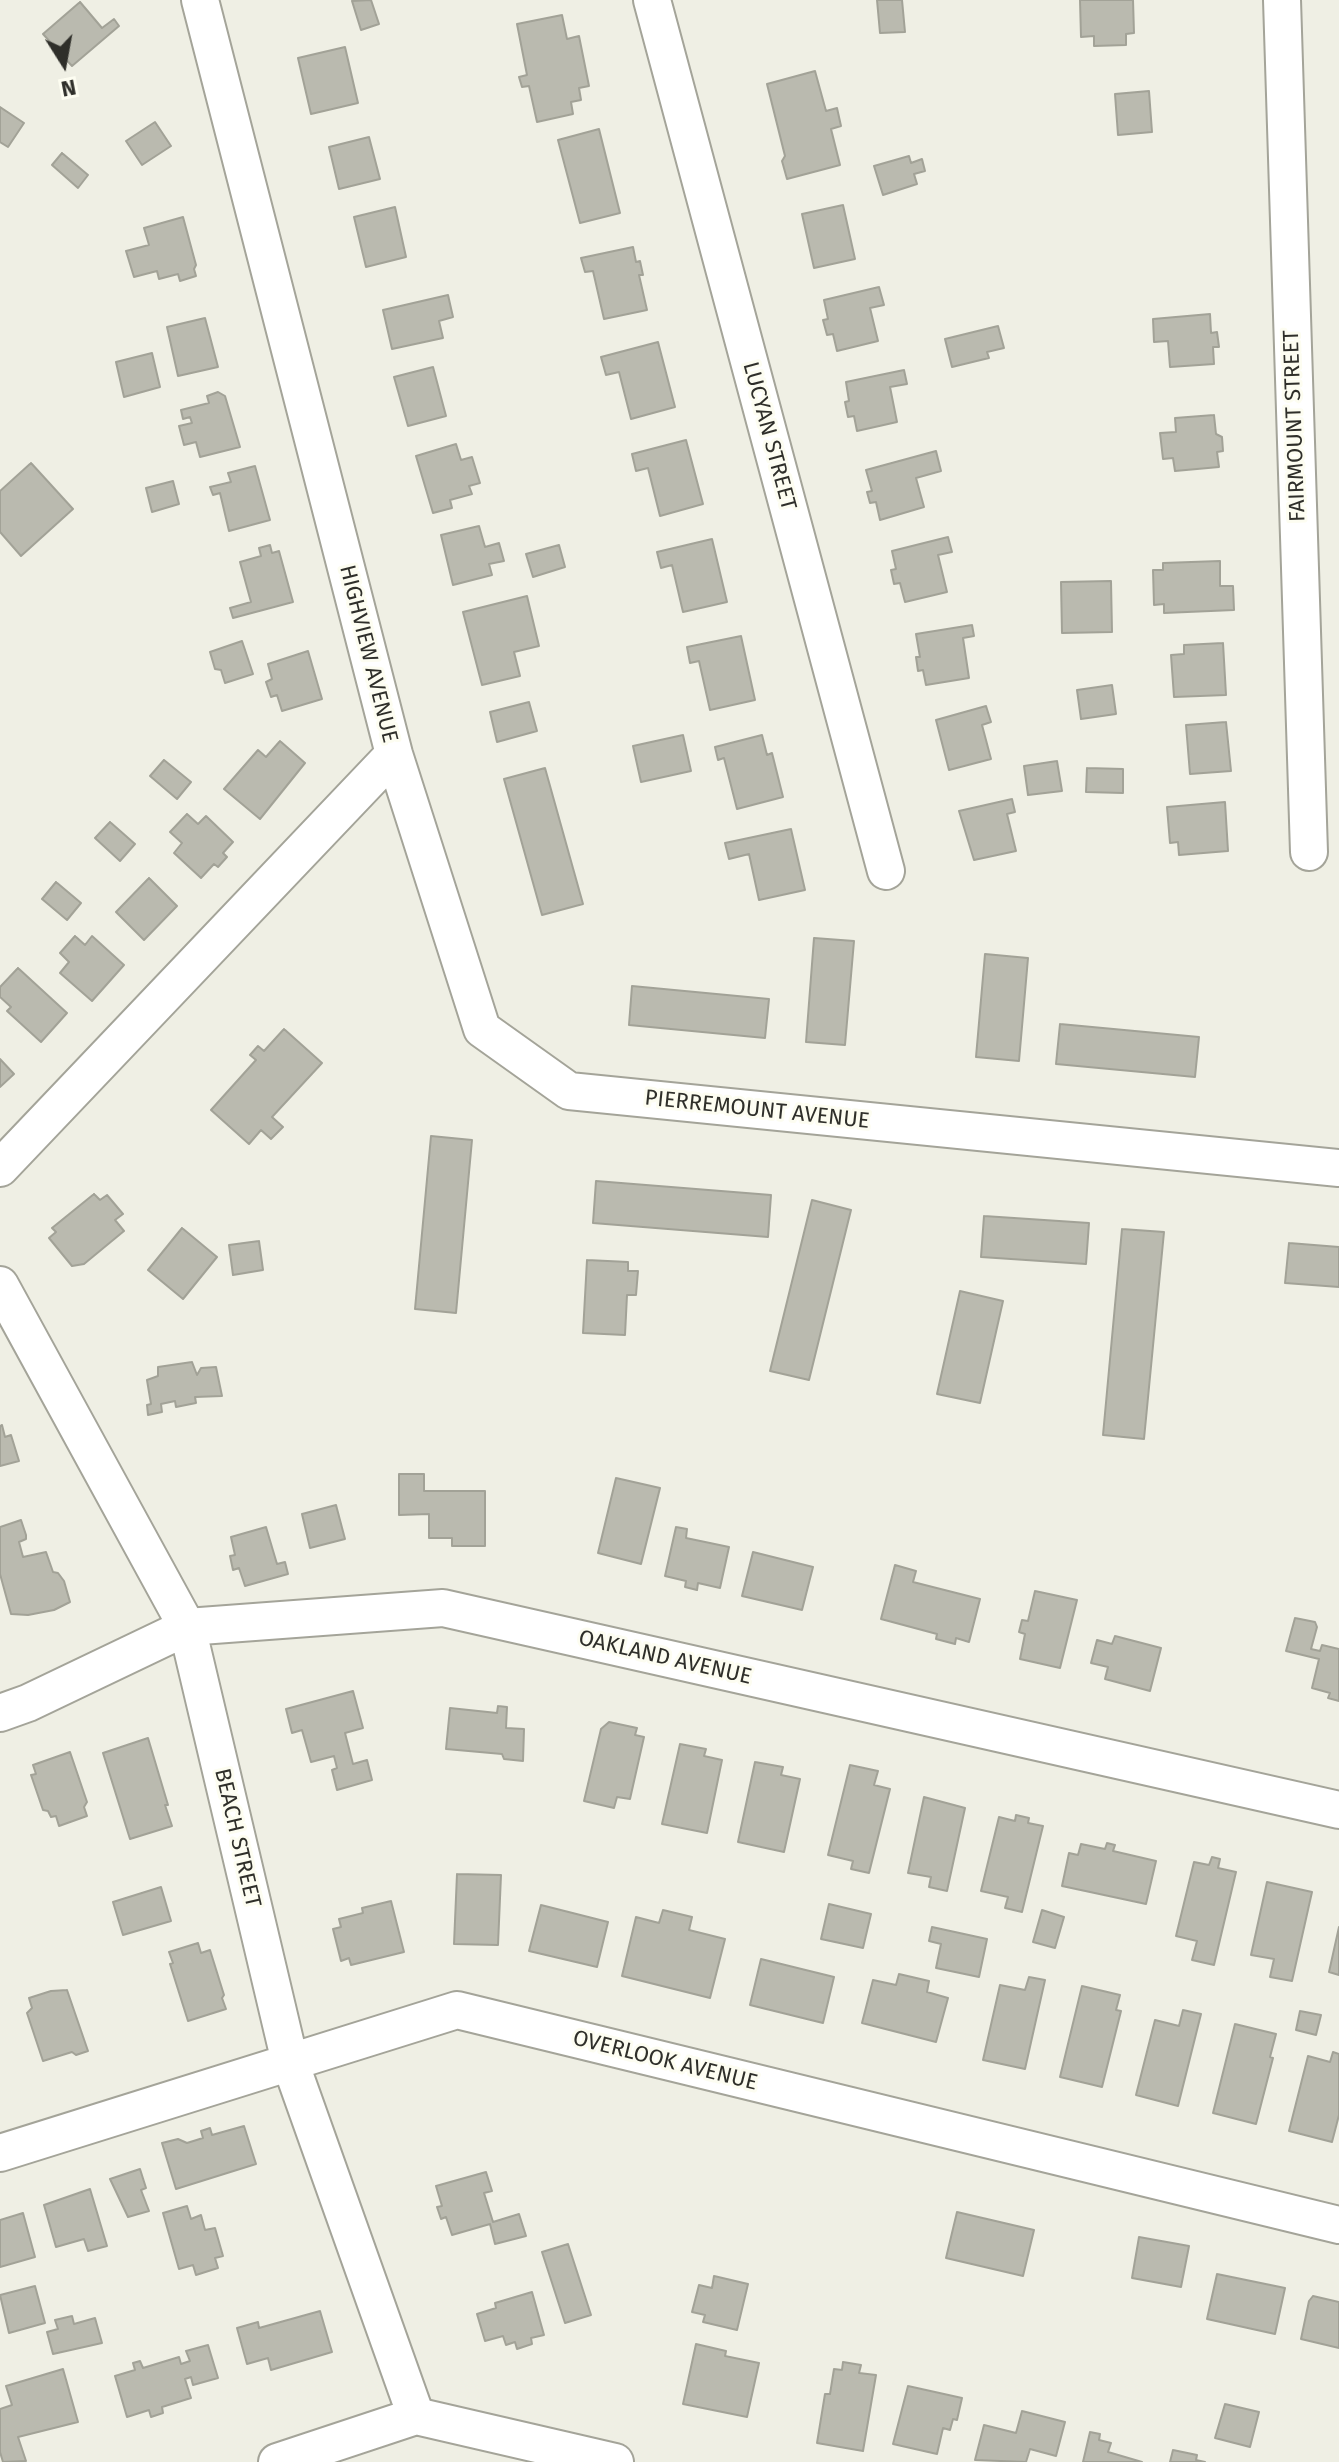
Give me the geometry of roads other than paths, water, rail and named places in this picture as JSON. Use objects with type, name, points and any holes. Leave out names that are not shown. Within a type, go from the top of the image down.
[{"type":"street","name":"HIGHVIEW AVENUE","points":[[0,1168],[394,754],[200,0]]},
{"type":"street","name":"LUCYAN STREET","points":[[652,0],[886,871]]},
{"type":"street","name":"FAIRMOUNT STREET","points":[[1282,0],[1309,852]]},
{"type":"street","name":"PIERREMOUNT AVENUE","points":[[394,754],[482,1029],[569,1091],[1339,1168]]},
{"type":"street","name":"BEACH STREET","points":[[2,1292],[187,1627],[290,2062],[416,2416]]},
{"type":"street","name":"OAKLAND AVENUE","points":[[0,1713],[28,1703],[187,1627],[443,1608],[1339,1810]]},
{"type":"street","name":"OVERLOOK AVENUE","points":[[0,2153],[457,2010],[1339,2225]]},
{"type":"street","points":[[277,2462],[416,2416],[615,2462]]}]
